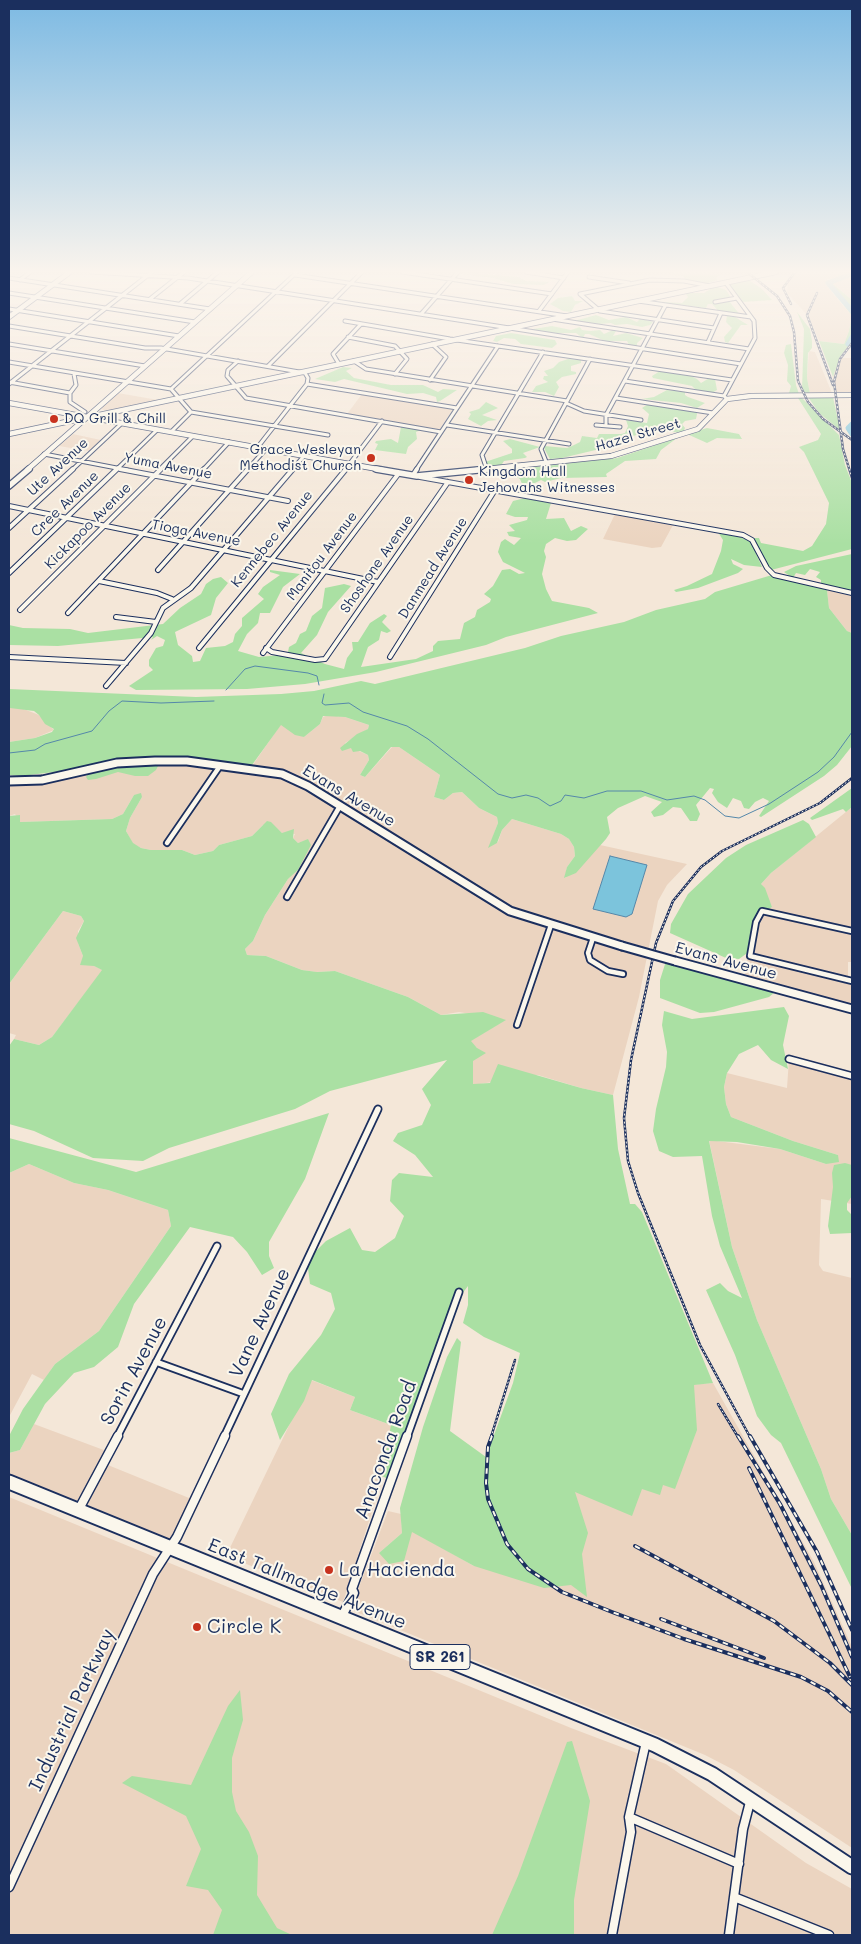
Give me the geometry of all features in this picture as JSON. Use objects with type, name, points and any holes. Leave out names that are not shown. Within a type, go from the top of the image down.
[{"type":"main road","name":"East Tallmadge Avenue","points":[[9,1482],[169,1549],[342,1617],[646,1741],[712,1774],[852,1868]]},
{"type":"street","points":[[13,363],[171,390],[191,412],[328,435]]},
{"type":"street","points":[[10,383],[36,363]]},
{"type":"street","points":[[125,363],[145,366]]},
{"type":"street","points":[[9,486],[149,363]]},
{"type":"street","points":[[171,390],[200,363]]},
{"type":"street","points":[[237,363],[227,375],[246,398],[441,432]]},
{"type":"street","points":[[248,363],[303,372],[308,376],[307,384],[293,401],[292,406],[257,448]]},
{"type":"street","points":[[268,366],[271,363]]},
{"type":"street","points":[[9,434],[345,363]]},
{"type":"street","points":[[356,363],[364,369],[566,402],[584,411],[641,420]]},
{"type":"street","points":[[395,374],[404,363]]},
{"type":"street","points":[[430,380],[442,363]]},
{"type":"street","points":[[487,363],[441,432],[415,476],[743,535],[752,540],[766,568],[774,575],[852,593]]},
{"type":"street","points":[[487,470],[482,456],[537,363]]},
{"type":"street","points":[[548,464],[541,449],[588,363]]},
{"type":"street","points":[[617,363],[732,380]]},
{"type":"street","points":[[726,398],[732,380],[741,364],[733,363]]},
{"type":"street","points":[[606,425],[606,415],[634,365]]},
{"type":"street","points":[[74,374],[76,385],[70,393],[71,404],[84,412]]},
{"type":"street","points":[[625,381],[726,398],[852,395]]},
{"type":"street","points":[[10,383],[70,393]]},
{"type":"street","points":[[307,384],[457,408]]},
{"type":"street","points":[[616,398],[713,413]]},
{"type":"street","name":"Hazel Street","points":[[9,403],[415,476],[593,460],[622,453],[698,429],[726,398]]},
{"type":"street","points":[[171,432],[191,412]]},
{"type":"street","name":"Kennebec Avenue","points":[[199,648],[382,422]]},
{"type":"street","name":"Ute Avenue","points":[[9,528],[122,423]]},
{"type":"street","points":[[447,425],[570,444]]},
{"type":"street","points":[[596,425],[620,427]]},
{"type":"street","name":"Cree Avenue","points":[[9,573],[157,430]]},
{"type":"street","name":"Kickapoo Avenue","points":[[20,610],[193,436]]},
{"type":"street","points":[[68,613],[229,442]]},
{"type":"street","points":[[158,570],[266,449]]},
{"type":"street","name":"Yuma Avenue","points":[[44,454],[288,501]]},
{"type":"street","points":[[106,686],[151,633],[159,613],[172,599],[191,588],[304,456]]},
{"type":"street","name":"Manitou Avenue","points":[[263,653],[398,473]]},
{"type":"street","name":"Shoshone Avenue","points":[[266,648],[272,652],[315,660],[325,659],[448,482]]},
{"type":"street","name":"Danmead Avenue","points":[[390,657],[496,490]]},
{"type":"street","name":"Tioga Avenue","points":[[9,506],[378,582]]},
{"type":"street","points":[[9,566],[15,567]]},
{"type":"street","points":[[99,581],[157,593],[172,599]]},
{"type":"street","points":[[116,617],[156,622]]},
{"type":"street","points":[[25,658],[29,653]]},
{"type":"street","points":[[9,657],[126,663]]},
{"type":"street","name":"Evans Avenue","points":[[9,781],[51,779],[125,762],[178,761],[282,774],[302,783],[510,911],[593,938],[852,1008]]},
{"type":"street","points":[[167,843],[220,766]]},
{"type":"street","points":[[287,897],[340,806]]},
{"type":"street","points":[[852,931],[762,911],[756,922],[750,956],[852,981]]},
{"type":"street","points":[[517,1024],[551,925]]},
{"type":"street","points":[[593,938],[588,953],[590,960],[608,971],[623,974]]},
{"type":"street","points":[[789,1059],[852,1076]]},
{"type":"street","name":"Vane Avenue","points":[[169,1549],[177,1537],[378,1109]]},
{"type":"street","name":"Sorin Avenue","points":[[78,1510],[217,1246]]},
{"type":"street","name":"Anaconda Road","points":[[342,1617],[354,1593],[352,1589],[459,1292]]},
{"type":"street","points":[[156,1362],[244,1394]]},
{"type":"street","name":"Industrial Parkway","points":[[9,1887],[154,1572],[169,1549]]},
{"type":"street","points":[[612,1935],[631,1832],[629,1817],[646,1741]]},
{"type":"street","points":[[729,1935],[751,1799]]},
{"type":"street","points":[[629,1817],[739,1864]]},
{"type":"street","points":[[734,1897],[829,1935]]},
{"type":"shaded area","points":[[808,363],[819,363],[832,393],[810,394],[807,378]]},
{"type":"shaded area","points":[[838,363],[852,363],[852,394],[837,394],[833,377]]},
{"type":"shaded area","points":[[118,393],[158,400],[109,412],[101,409]]},
{"type":"shaded area","points":[[362,394],[453,409],[439,430],[347,414]]},
{"type":"shaded area","points":[[73,434],[101,440],[89,451],[59,446]]},
{"type":"shaded area","points":[[615,514],[673,525],[661,547],[652,548],[603,539]]},
{"type":"shaded area","points":[[827,590],[852,596],[852,633],[847,631],[829,608]]},
{"type":"shaded area","points":[[9,704],[10,708],[21,708],[39,715],[54,730],[35,738],[9,742]]},
{"type":"shaded area","points":[[328,715],[345,717],[369,725],[368,729],[345,743],[346,748],[352,748],[368,755],[369,760],[360,775],[365,777],[392,747],[399,747],[440,775],[434,797],[444,800],[453,793],[462,792],[479,808],[497,817],[498,823],[489,847],[498,842],[502,830],[512,819],[561,834],[569,839],[574,847],[575,856],[567,867],[565,878],[600,845],[687,864],[667,885],[658,901],[639,997],[613,1095],[538,1075],[473,1085],[473,1061],[477,1048],[470,1041],[505,1020],[459,1012],[441,1015],[408,997],[335,971],[316,972],[302,970],[266,956],[247,955],[245,949],[253,941],[265,915],[288,879],[298,870],[304,841],[298,843],[293,838],[295,834],[282,833],[274,826],[263,825],[252,836],[219,845],[213,851],[195,855],[182,850],[151,850],[141,848],[133,844],[126,831],[130,818],[142,797],[134,795],[123,814],[112,819],[20,822],[15,814],[9,816],[9,781],[34,780],[155,761],[250,769],[281,724],[304,737],[320,724],[323,717]]},
{"type":"shaded area","points":[[852,807],[852,962],[848,962],[848,981],[852,982],[852,1006],[745,977],[751,931],[756,916],[760,912],[769,914],[767,909],[772,907],[761,884],[771,873]]},
{"type":"shaded area","points":[[63,911],[81,916],[84,921],[78,931],[78,943],[83,956],[94,966],[103,970],[52,1037],[39,1045],[14,1039],[16,1035],[9,1033],[9,984]]},
{"type":"shaded area","points":[[789,1059],[852,1076],[852,1204],[821,1199],[819,1265],[823,1271],[852,1278],[852,1535],[831,1499],[821,1469],[757,1320],[732,1247],[709,1140],[780,1149],[826,1164],[838,1155],[793,1141],[731,1117],[726,1104],[724,1087],[727,1073],[787,1088]]},
{"type":"shaded area","points":[[29,1164],[74,1183],[108,1190],[168,1210],[171,1226],[99,1331],[55,1364],[44,1380],[32,1374],[9,1417],[9,1173]]},
{"type":"shaded area","points":[[311,1380],[355,1397],[350,1410],[399,1428],[343,1602],[226,1556]]},
{"type":"shaded area","points":[[713,1383],[814,1562],[852,1647],[852,1848],[734,1770],[705,1755],[354,1611],[354,1600],[388,1511],[401,1514],[402,1533],[379,1553],[412,1531],[474,1566],[530,1521],[660,1387]]},
{"type":"shaded area","points":[[34,1424],[109,1452],[103,1463],[194,1500],[174,1543],[9,1482],[9,1453],[20,1450]]},
{"type":"shaded area","points":[[9,1497],[571,1728],[666,1764],[806,1863],[852,1889],[852,1935],[9,1935]]},
{"type":"green space","points":[[558,363],[581,363],[571,366],[571,371],[576,372],[576,374],[562,377],[556,382],[559,387],[554,396],[545,392],[532,392],[536,386],[548,382],[543,379],[544,376],[548,376],[544,371],[553,368]]},
{"type":"green space","points":[[787,363],[793,363],[799,394],[789,393],[791,386],[787,381]]},
{"type":"green space","points":[[803,363],[808,363],[807,378],[810,394],[802,389]]},
{"type":"green space","points":[[827,363],[838,363],[833,377]]},
{"type":"green space","points":[[343,367],[352,368],[346,371],[354,378],[391,385],[423,385],[438,392],[443,389],[457,390],[437,402],[436,397],[423,393],[407,394],[344,379],[335,382],[315,379]]},
{"type":"green space","points":[[660,371],[687,374],[701,383],[711,377],[715,379],[717,390],[712,393],[697,391],[692,386],[653,378],[652,376]]},
{"type":"green space","points":[[667,390],[685,392],[685,395],[688,397],[705,403],[697,408],[681,403],[642,399],[654,397]]},
{"type":"green space","points":[[808,397],[833,397],[840,430],[819,413]]},
{"type":"green space","points":[[798,398],[802,398],[839,435],[845,465],[852,483],[852,549],[771,570],[761,556],[754,538],[759,538],[761,543],[803,551],[812,546],[826,524],[829,503],[804,452],[799,447],[818,440],[821,434]]},
{"type":"green space","points":[[486,402],[498,408],[482,415],[497,420],[488,421],[481,426],[468,419],[471,414],[469,412],[479,409]]},
{"type":"green space","points":[[648,404],[697,411],[696,419],[685,421],[682,424],[685,428],[683,433],[654,430],[616,441],[604,448],[562,458],[550,459],[545,450],[544,446],[567,448],[580,442],[582,436],[597,438],[599,434],[625,433],[628,426],[626,420],[647,423],[649,414],[642,408]]},
{"type":"green space","points":[[401,427],[421,430],[416,432],[417,439],[408,447],[406,454],[375,450],[378,444],[375,443],[376,441],[391,439],[398,443]]},
{"type":"green space","points":[[707,428],[739,434],[742,439],[717,438],[707,443],[687,434]]},
{"type":"green space","points":[[677,438],[661,450],[656,459],[625,461],[606,474],[607,477],[561,478],[545,482],[541,480],[533,484],[528,490],[524,489],[520,479],[515,476],[494,477],[490,474],[501,471],[617,458]]},
{"type":"green space","points":[[510,439],[540,447],[523,453],[527,457],[525,458],[504,461],[500,467],[493,468],[485,462],[512,453],[512,449],[503,441]]},
{"type":"green space","points":[[525,498],[551,503],[546,519],[564,518],[571,531],[581,526],[588,529],[576,540],[567,541],[555,538],[546,544],[544,551],[546,557],[542,574],[552,601],[589,608],[598,613],[506,637],[486,645],[376,672],[305,684],[247,689],[136,690],[129,686],[153,670],[149,666],[149,660],[156,648],[163,646],[165,640],[157,636],[151,640],[153,637],[58,646],[9,645],[9,625],[23,628],[70,629],[88,633],[163,624],[180,608],[201,594],[206,584],[213,579],[221,577],[228,583],[216,598],[211,615],[175,632],[178,645],[192,656],[193,662],[200,661],[206,648],[225,646],[233,642],[235,634],[242,626],[242,618],[264,599],[258,594],[263,587],[280,575],[270,572],[270,570],[300,574],[283,587],[270,613],[260,613],[258,623],[247,634],[238,651],[259,657],[291,654],[288,652],[289,647],[296,643],[300,634],[306,631],[312,616],[322,608],[325,588],[344,584],[351,586],[328,612],[317,635],[301,653],[325,664],[344,669],[347,658],[353,650],[352,642],[358,642],[370,623],[384,614],[387,616],[382,622],[391,631],[387,633],[381,631],[379,640],[368,647],[361,667],[416,659],[433,651],[433,646],[438,641],[460,639],[464,623],[475,617],[477,610],[490,602],[491,599],[484,594],[493,586],[502,570],[510,569],[519,574],[525,573],[503,562],[498,552],[501,542],[505,539],[514,545],[521,538],[509,536],[507,532],[515,531],[509,525],[527,520],[528,517],[515,517],[506,514],[513,501]]},
{"type":"green space","points":[[718,532],[738,536],[751,542],[762,567],[744,565],[731,559],[733,564],[743,569],[738,573],[698,588],[676,592],[674,590],[712,574],[723,540]]},
{"type":"green space","points":[[852,554],[852,591],[821,583],[821,580],[816,577],[820,572],[810,569],[805,575],[796,573],[793,578],[784,572],[796,566]]},
{"type":"green space","points":[[772,575],[827,590],[829,608],[847,631],[852,633],[852,746],[837,765],[824,776],[761,817],[759,816],[769,801],[763,798],[755,802],[749,809],[744,808],[741,801],[733,798],[727,808],[718,802],[712,793],[714,789],[710,788],[696,805],[700,814],[697,821],[690,821],[681,808],[673,807],[663,815],[654,817],[651,812],[662,802],[645,796],[618,808],[607,817],[610,833],[606,839],[576,873],[564,878],[567,867],[575,856],[574,847],[569,839],[561,834],[512,819],[502,830],[497,843],[488,848],[498,823],[497,817],[479,808],[462,792],[453,793],[444,800],[434,797],[440,775],[399,747],[391,747],[365,777],[360,775],[369,760],[368,755],[360,751],[353,752],[351,748],[342,751],[340,748],[357,734],[368,729],[369,725],[345,717],[323,716],[320,724],[304,737],[295,735],[281,725],[252,765],[101,761],[87,768],[21,776],[9,775],[9,742],[35,738],[52,732],[54,729],[45,724],[34,711],[10,708],[9,689],[196,697],[314,691],[361,681],[375,684],[525,648],[561,636],[624,622],[656,610],[705,599],[715,592]]},
{"type":"green space","points":[[159,764],[156,770],[148,776],[135,776],[118,772],[96,779],[88,780],[86,777],[90,771],[113,766]]},
{"type":"green space","points":[[852,788],[852,807],[846,812],[843,809],[812,820],[810,818]]},
{"type":"green space","points":[[141,793],[142,797],[130,818],[126,831],[133,843],[141,848],[151,850],[182,850],[195,855],[213,851],[219,845],[252,836],[267,821],[271,822],[282,833],[294,829],[293,838],[298,843],[308,839],[311,845],[298,870],[288,879],[265,915],[253,941],[245,949],[247,955],[266,956],[302,970],[317,972],[335,971],[408,997],[441,1015],[483,1012],[506,1020],[471,1041],[477,1048],[486,1053],[473,1061],[473,1084],[490,1083],[498,1064],[581,1088],[613,1095],[618,1149],[630,1204],[635,1204],[642,1212],[713,1383],[694,1385],[697,1430],[675,1489],[663,1485],[660,1495],[642,1489],[632,1516],[575,1492],[588,1533],[582,1554],[587,1597],[571,1585],[544,1588],[474,1566],[412,1532],[404,1561],[389,1564],[379,1553],[402,1533],[400,1508],[423,1427],[447,1357],[457,1338],[461,1342],[450,1431],[486,1457],[513,1383],[520,1353],[484,1337],[463,1323],[468,1305],[468,1286],[449,1311],[390,1480],[382,1476],[391,1425],[350,1410],[355,1397],[312,1380],[304,1401],[280,1440],[271,1414],[289,1374],[321,1335],[335,1309],[331,1293],[310,1284],[307,1260],[326,1241],[350,1228],[362,1250],[375,1252],[395,1238],[404,1216],[390,1201],[392,1180],[399,1173],[433,1177],[415,1155],[393,1141],[398,1133],[422,1125],[431,1105],[422,1089],[447,1060],[330,1091],[295,1109],[169,1148],[143,1161],[93,1158],[34,1131],[9,1124],[9,1046],[14,1039],[39,1045],[52,1037],[102,970],[94,966],[80,965],[83,956],[76,938],[84,921],[81,916],[63,911],[9,984],[9,816],[20,815],[20,822],[112,819],[123,814],[134,795]]},
{"type":"green space","points":[[803,820],[809,824],[816,837],[771,873],[761,884],[765,888],[772,907],[756,916],[751,931],[750,951],[739,959],[726,958],[670,933],[671,924],[688,894],[726,858],[746,845]]},
{"type":"green space","points":[[666,961],[775,992],[769,997],[714,1012],[700,1013],[660,998],[660,980]]},
{"type":"green space","points":[[784,1007],[789,1016],[783,1045],[788,1069],[771,1060],[758,1045],[739,1054],[727,1073],[724,1087],[726,1104],[731,1117],[793,1141],[838,1155],[839,1162],[826,1164],[780,1149],[737,1142],[709,1141],[732,1247],[757,1320],[821,1469],[831,1499],[852,1535],[852,1589],[781,1443],[771,1435],[757,1416],[735,1355],[706,1290],[720,1283],[728,1291],[742,1298],[720,1246],[712,1216],[702,1156],[673,1157],[659,1151],[653,1131],[666,1067],[667,1052],[662,1025],[664,1011],[692,1019]]},
{"type":"green space","points":[[329,1113],[305,1179],[269,1242],[269,1256],[274,1268],[262,1275],[247,1252],[233,1237],[190,1227],[134,1304],[118,1347],[94,1367],[74,1373],[45,1404],[20,1450],[9,1453],[9,1436],[23,1409],[55,1364],[99,1331],[171,1226],[168,1210],[108,1190],[74,1183],[29,1164],[9,1173],[9,1138],[136,1172]]},
{"type":"green space","points":[[845,1163],[852,1165],[852,1196],[847,1203],[847,1210],[852,1215],[852,1233],[830,1234],[828,1226],[833,1187],[832,1173],[834,1165]]},
{"type":"green space","points":[[240,1690],[243,1720],[232,1758],[232,1792],[236,1811],[249,1832],[258,1856],[257,1895],[277,1928],[292,1935],[213,1935],[222,1910],[208,1890],[186,1886],[201,1849],[186,1816],[122,1783],[132,1776],[191,1785],[228,1706]]},
{"type":"green space","points":[[572,1741],[590,1801],[574,1900],[574,1935],[492,1935],[518,1876],[567,1742]]},
{"type":"water","points":[[610,856],[647,865],[632,914],[626,917],[593,909]]},
{"type":"waterway","points":[[852,424],[848,428],[852,434]]},
{"type":"waterway","points":[[226,690],[245,669],[255,666],[308,673],[317,676],[319,685]]},
{"type":"waterway","points":[[324,694],[322,703],[325,705],[349,703],[363,712],[407,726],[428,739],[498,794],[512,798],[526,795],[538,798],[550,806],[561,801],[565,795],[584,798],[607,791],[641,791],[667,800],[694,796],[705,800],[725,816],[739,818],[769,804],[818,772],[834,757],[852,732]]},
{"type":"waterway","points":[[9,753],[35,750],[45,744],[92,731],[109,711],[122,701],[161,703],[214,701]]},
{"type":"railway","points":[[797,363],[798,381],[808,402],[823,419],[841,432]]},
{"type":"railway","points":[[825,363],[833,385]]},
{"type":"railway","points":[[839,363],[834,382],[841,432]]},
{"type":"railway","points":[[841,432],[852,440]]},
{"type":"railway","points":[[841,432],[843,449],[852,478]]},
{"type":"railway","points":[[750,1437],[700,1345],[638,1193],[628,1161],[624,1118],[631,1060],[656,943],[673,901],[701,867],[722,851],[820,803],[852,778]]},
{"type":"railway","points":[[491,1437],[515,1360]]},
{"type":"railway","points":[[718,1404],[738,1437]]},
{"type":"railway","points":[[492,1436],[488,1447],[486,1483],[488,1499],[507,1544],[528,1569],[562,1592],[612,1612],[684,1639],[801,1677],[828,1691],[852,1712]]},
{"type":"railway","points":[[738,1436],[780,1504],[821,1585],[852,1657]]},
{"type":"railway","points":[[750,1436],[817,1552],[852,1630]]},
{"type":"railway","points":[[749,1468],[850,1677]]},
{"type":"railway","points":[[635,1546],[774,1621],[830,1663],[852,1685]]},
{"type":"railway","points":[[661,1619],[764,1658]]},
{"type":"place","name":"DQ Grill & Chill","points":[[54,419]]},
{"type":"place","name":"Grace Wesleyan Methodist Church","points":[[371,458]]},
{"type":"place","name":"Kingdom Hall Jehovahs Witnesses","points":[[469,480]]},
{"type":"place","name":"La Hacienda","points":[[329,1570]]},
{"type":"place","name":"Circle K","points":[[197,1627]]}]
